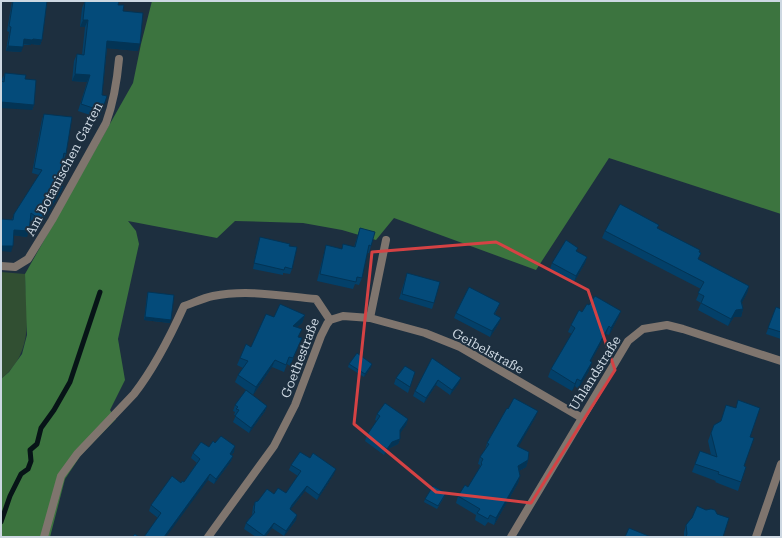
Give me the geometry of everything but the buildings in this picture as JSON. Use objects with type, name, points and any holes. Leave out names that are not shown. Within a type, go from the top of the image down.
[{"type":"street","name":"Am Botanischen Garten","points":[[1,266],[15,267],[28,259],[52,220],[108,117],[116,92],[119,59]]},
{"type":"street","points":[[370,318],[386,240]]},
{"type":"street","name":"Goethestraße","points":[[44,537],[61,476],[77,454],[134,394],[171,336],[184,306],[212,296],[240,293],[316,299],[330,320],[321,336],[295,405],[274,446],[208,537]]},
{"type":"street","name":"Geibelstraße","points":[[330,320],[343,316],[370,318],[426,333],[460,347],[582,418]]},
{"type":"street","name":"Uhlandstraße","points":[[511,537],[628,341],[643,329],[667,325],[781,362]]},
{"type":"street","points":[[756,537],[781,464]]},
{"type":"highlighted area","points":[[496,242],[588,290],[615,370],[531,503],[436,492],[354,424],[372,252]]},
{"type":"green space","points":[[152,1],[781,1],[781,214],[609,158],[536,270],[394,218],[376,240],[342,230],[303,223],[235,221],[217,238],[128,221],[136,231],[139,244],[118,339],[125,380],[110,410],[116,419],[81,455],[65,479],[50,537],[1,537],[1,379],[9,372],[22,354],[27,335],[25,274],[133,83]]},
{"type":"green space","points":[[1,272],[25,274],[27,317],[24,344],[20,356],[12,368],[1,379]]},
{"type":"waterway","points":[[1,522],[10,496],[21,474],[28,469],[31,461],[30,450],[37,444],[41,428],[54,410],[70,382],[100,292]]}]
